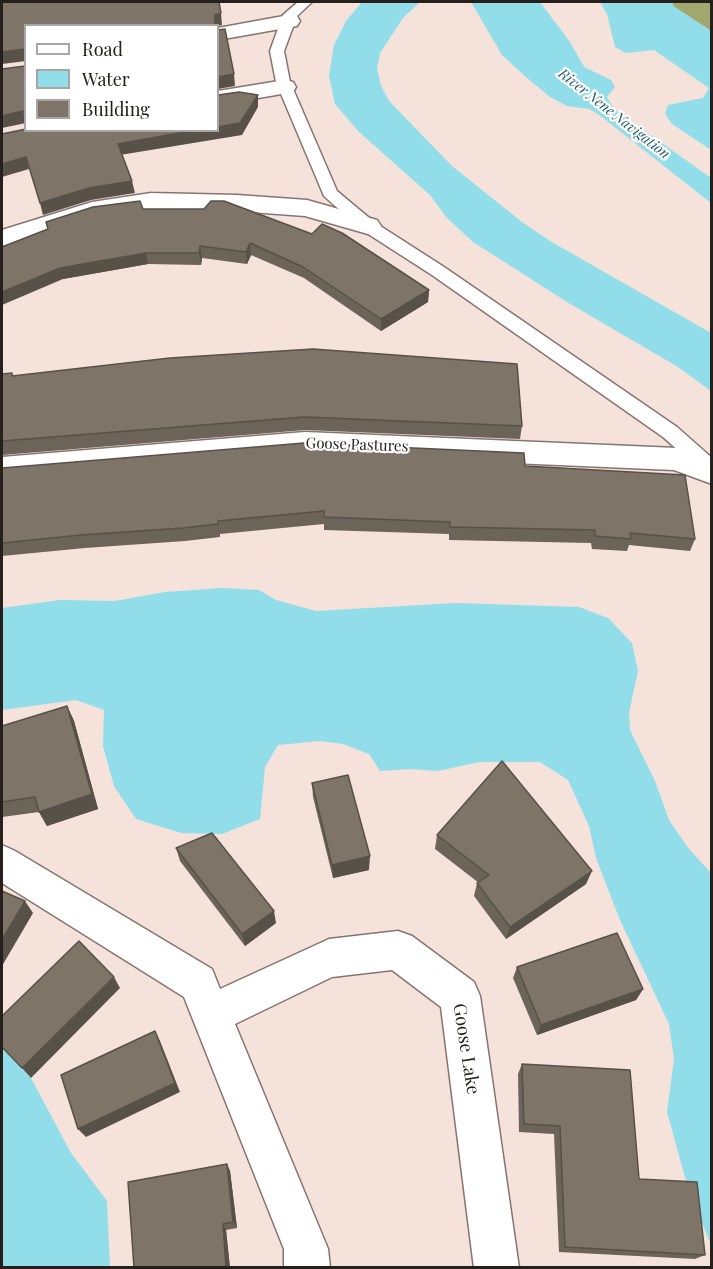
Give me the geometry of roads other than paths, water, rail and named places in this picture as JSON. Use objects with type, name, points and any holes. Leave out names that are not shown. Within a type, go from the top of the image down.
[{"type":"street","points":[[219,34],[290,21]]},
{"type":"street","points":[[219,98],[285,87]]},
{"type":"street","points":[[2,238],[92,210],[151,201],[237,203],[306,208],[368,226]]},
{"type":"street","name":"Goose Pastures","points":[[2,468],[305,442],[677,459],[711,471]]},
{"type":"street","points":[[2,863],[198,983],[306,1249],[307,1268]]},
{"type":"street","name":"Goose Lake","points":[[211,1014],[329,958],[398,950],[460,996],[497,1268]]},
{"type":"lane","points":[[305,2],[290,15],[290,21],[282,34],[277,51],[285,87],[330,193],[368,226],[438,271],[670,432],[711,471]]},
{"type":"water","points":[[362,2],[420,2],[403,18],[380,53],[377,69],[381,86],[389,101],[452,166],[522,222],[550,241],[711,333],[711,391],[678,367],[567,302],[473,242],[447,218],[430,195],[359,132],[335,104],[329,76],[334,45],[346,21]]},
{"type":"water","name":"River Nene Navigation","points":[[471,2],[540,2],[570,42],[584,67],[611,80],[615,87],[607,97],[614,109],[711,178],[711,203],[598,114],[589,109],[567,106],[550,97],[526,77],[502,55]]},
{"type":"water","points":[[600,2],[672,2],[673,6],[711,31],[711,150],[672,124],[665,114],[668,105],[703,98],[709,88],[654,50],[626,53],[615,47],[607,14]]},
{"type":"water","points":[[222,588],[259,590],[276,600],[316,611],[456,603],[579,607],[608,618],[632,643],[638,671],[629,713],[630,730],[655,781],[669,820],[689,849],[711,873],[711,1245],[688,1188],[667,1112],[674,1059],[669,1024],[620,920],[596,858],[589,826],[568,780],[540,762],[480,762],[438,771],[410,769],[380,771],[369,754],[343,744],[320,741],[278,745],[265,767],[260,819],[222,834],[181,833],[136,819],[114,786],[103,746],[104,710],[76,700],[2,710],[2,608],[60,600],[115,601],[165,592]]},
{"type":"water","points":[[2,1047],[31,1078],[71,1153],[107,1201],[110,1267],[2,1267]]}]
